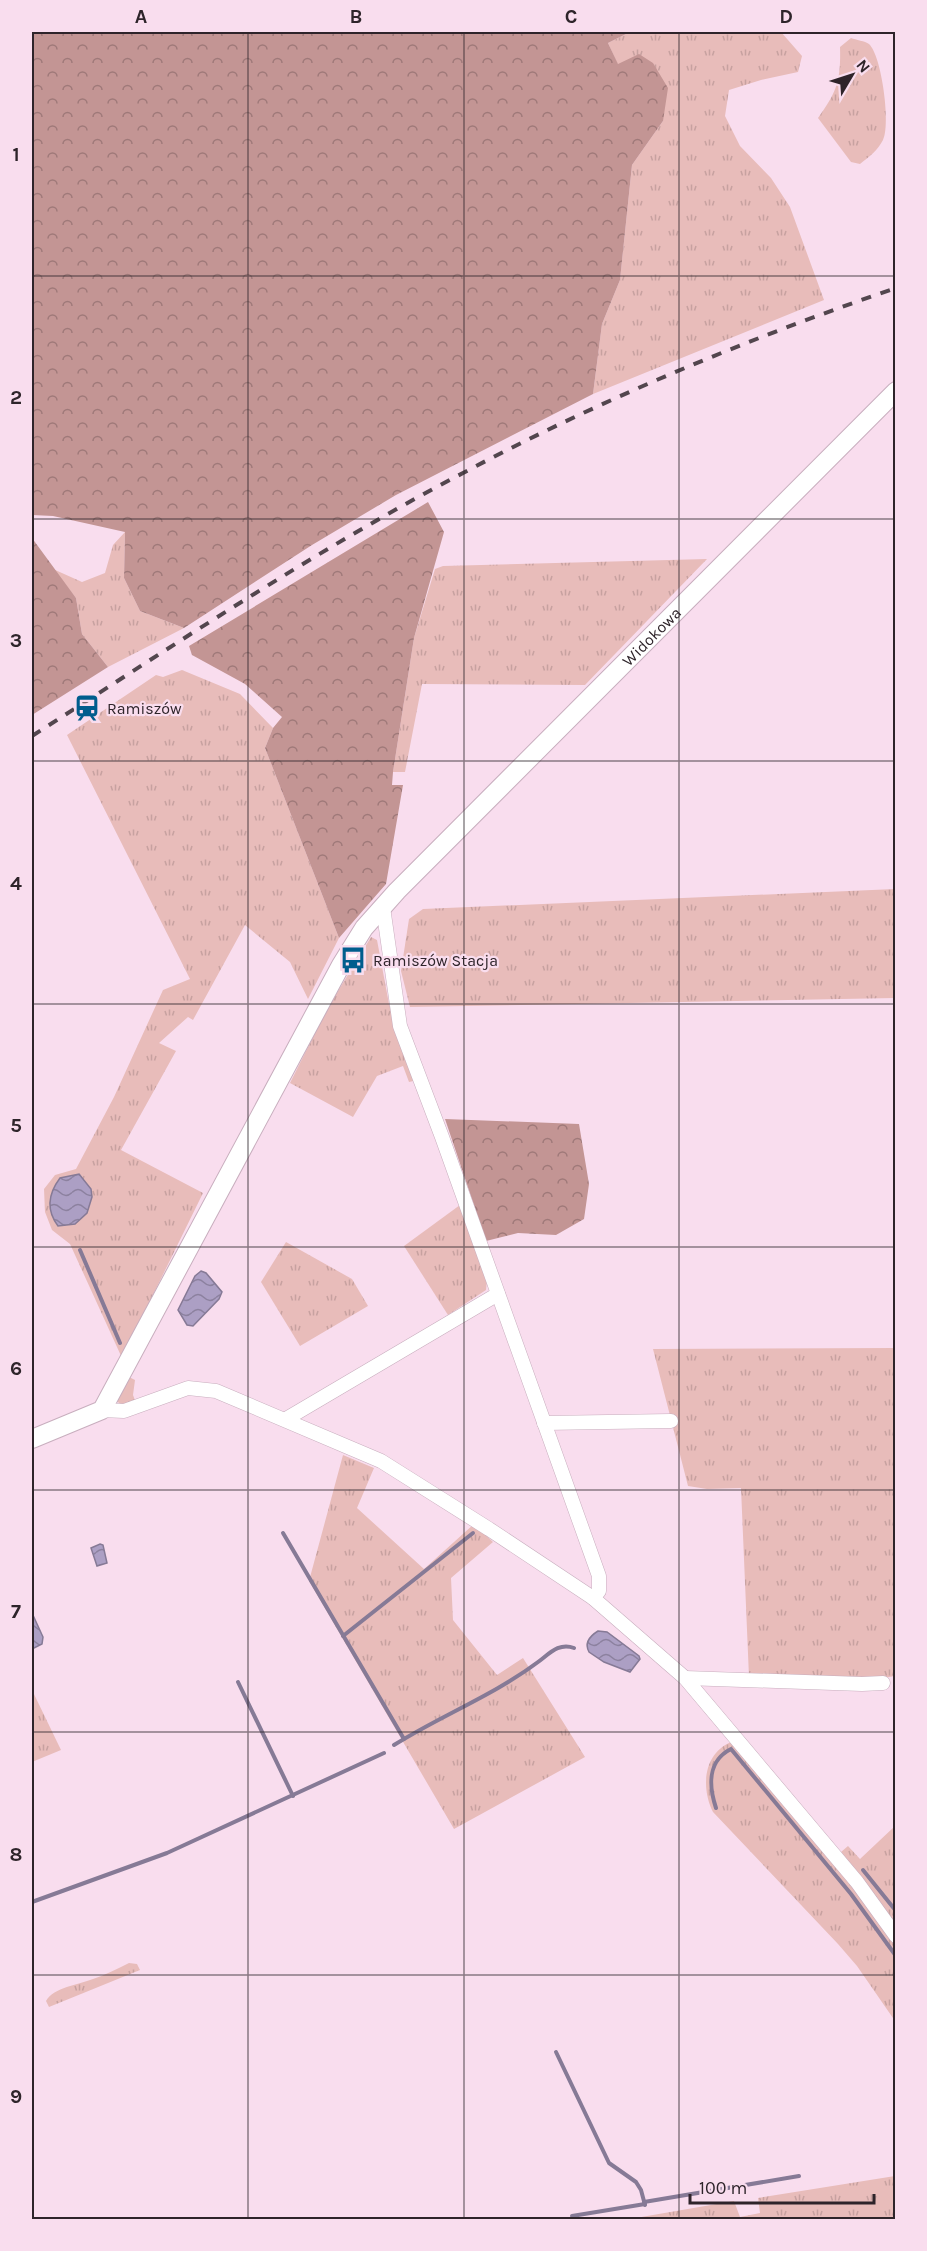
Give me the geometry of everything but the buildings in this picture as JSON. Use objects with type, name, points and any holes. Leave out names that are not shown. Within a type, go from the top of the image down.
[{"type":"street","name":"Widokowa","points":[[102,1410],[341,965],[364,928],[407,881],[896,391]]},
{"type":"street","points":[[383,906],[400,1026],[599,1576],[598,1591],[593,1598]]},
{"type":"street","points":[[286,1419],[498,1294]]},
{"type":"street","points":[[32,1440],[102,1410],[124,1411],[188,1388],[200,1388],[216,1391],[286,1419],[381,1461],[593,1598],[685,1678],[857,1882],[896,1936]]},
{"type":"street","points":[[544,1423],[671,1421]]},
{"type":"street","points":[[685,1678],[883,1683]]},
{"type":"green space","points":[[32,32],[630,32],[608,43],[618,64],[639,54],[653,63],[668,88],[663,121],[632,165],[620,280],[602,324],[593,394],[396,495],[312,545],[184,628],[140,611],[124,578],[125,532],[53,516],[32,515]]},
{"type":"green space","points":[[630,32],[781,32],[802,56],[798,72],[729,90],[725,116],[740,146],[771,178],[790,207],[824,300],[593,394],[602,324],[620,280],[632,165],[663,121],[618,65],[608,43]]},
{"type":"green space","points":[[851,38],[869,44],[874,51],[886,107],[883,140],[876,150],[860,164],[851,162],[818,118],[830,101],[837,85],[840,47]]},
{"type":"green space","points":[[428,502],[444,532],[414,638],[393,772],[392,785],[403,785],[386,884],[339,938],[265,748],[273,728],[282,717],[245,684],[192,655],[189,646]]},
{"type":"green space","points":[[125,532],[124,578],[140,611],[184,628],[108,667],[82,634],[76,598],[53,569],[82,582],[105,573],[113,545]]},
{"type":"green space","points":[[32,538],[76,598],[82,634],[108,667],[32,715]]},
{"type":"green space","points":[[707,559],[585,685],[422,684],[405,772],[393,772],[414,638],[435,569],[443,566]]},
{"type":"green space","points":[[182,670],[240,694],[273,728],[265,748],[339,938],[308,999],[290,962],[245,925],[193,1020],[188,1017],[159,1043],[176,1051],[121,1150],[203,1193],[122,1358],[70,1244],[52,1230],[45,1212],[44,1189],[55,1175],[76,1169],[114,1097],[163,990],[190,979],[67,735],[156,675],[163,677]]},
{"type":"green space","points":[[895,889],[895,998],[410,1007],[401,971],[409,919],[423,909]]},
{"type":"green space","points":[[371,937],[377,940],[389,1004],[418,1080],[409,1082],[403,1066],[377,1076],[353,1117],[290,1083],[327,1009]]},
{"type":"green space","points":[[445,1119],[579,1124],[589,1184],[584,1219],[556,1235],[518,1233],[486,1241]]},
{"type":"green space","points":[[460,1205],[487,1280],[486,1290],[448,1315],[404,1246]]},
{"type":"green space","points":[[286,1242],[352,1279],[368,1306],[300,1346],[261,1282]]},
{"type":"green space","points":[[895,1348],[895,1676],[866,1681],[749,1677],[741,1488],[707,1489],[688,1486],[653,1349]]},
{"type":"green space","points":[[127,1376],[135,1380],[133,1395],[136,1403],[121,1405],[115,1399]]},
{"type":"green space","points":[[343,1455],[374,1468],[357,1508],[424,1569],[474,1524],[493,1542],[451,1578],[453,1620],[497,1675],[523,1658],[585,1757],[454,1829],[309,1581]]},
{"type":"green space","points":[[32,1690],[61,1750],[32,1762]]},
{"type":"green space","points":[[731,1742],[837,1865],[895,1945],[895,2021],[857,1966],[838,1944],[713,1812],[707,1793],[707,1772],[715,1755]]},
{"type":"green space","points":[[895,1826],[895,1924],[841,1852],[848,1846],[860,1859]]},
{"type":"green space","points":[[129,1963],[137,1964],[140,1970],[49,2007],[46,2001],[55,1992],[102,1976]]},
{"type":"green space","points":[[895,2176],[895,2219],[624,2220],[734,2201],[740,2217],[760,2213],[758,2198]]},
{"type":"water","points":[[79,1174],[91,1189],[92,1197],[87,1213],[75,1224],[58,1226],[50,1208],[53,1190],[60,1178]]},
{"type":"water","points":[[201,1271],[206,1273],[222,1292],[219,1299],[193,1326],[187,1325],[178,1310],[195,1276]]},
{"type":"water","points":[[103,1545],[107,1563],[97,1566],[91,1548]]},
{"type":"water","points":[[32,1613],[43,1637],[42,1644],[32,1649]]},
{"type":"water","points":[[598,1631],[607,1632],[639,1656],[640,1659],[630,1672],[604,1662],[589,1652],[587,1646],[589,1640]]},
{"type":"waterway","points":[[80,1250],[120,1343]]},
{"type":"waterway","points":[[283,1533],[404,1739]]},
{"type":"waterway","points":[[343,1636],[473,1533]]},
{"type":"waterway","points":[[394,1745],[503,1685],[554,1650],[564,1647],[574,1648]]},
{"type":"waterway","points":[[238,1682],[293,1796]]},
{"type":"waterway","points":[[716,1808],[711,1783],[714,1767],[723,1754],[731,1749],[851,1894],[896,1956]]},
{"type":"waterway","points":[[32,1902],[167,1853],[384,1753]]},
{"type":"waterway","points":[[863,1870],[896,1911]]},
{"type":"waterway","points":[[556,2052],[609,2163],[636,2182],[645,2205]]},
{"type":"waterway","points":[[644,2202],[799,2176]]},
{"type":"waterway","points":[[572,2216],[645,2204]]},
{"type":"railway","points":[[32,736],[298,567],[407,503],[515,446],[622,395],[730,349],[896,288]]},
{"type":"place","name":"Ramiszów","points":[[87,708]]},
{"type":"place","name":"Ramiszów Stacja","points":[[353,960]]}]
